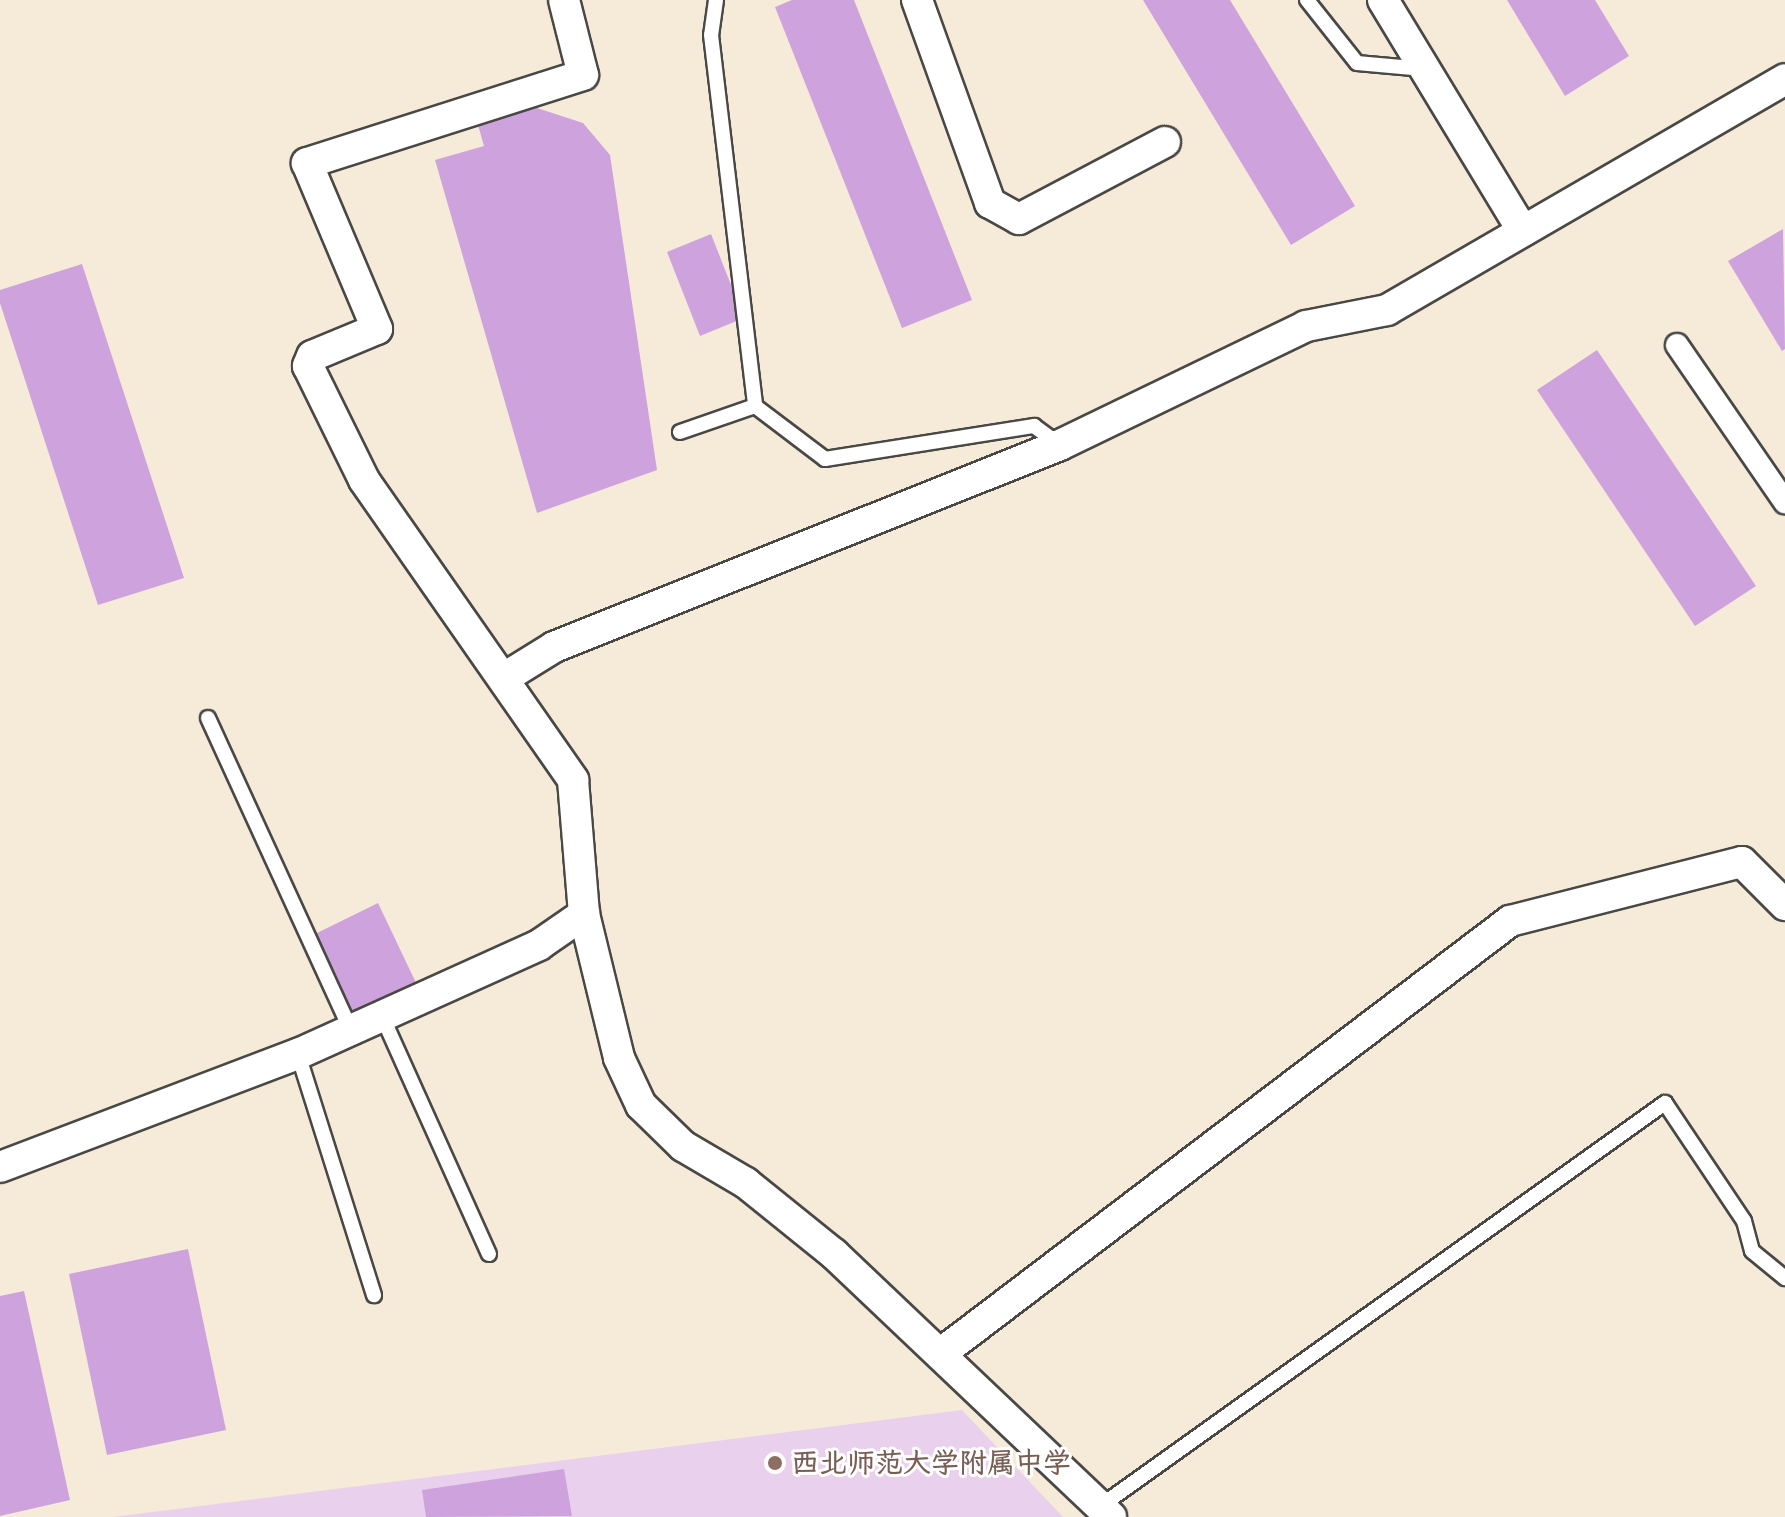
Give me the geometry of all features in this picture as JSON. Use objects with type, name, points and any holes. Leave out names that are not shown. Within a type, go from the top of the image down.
[{"type":"street","points":[[564,0],[583,75],[307,163],[377,329],[312,356],[308,366],[364,480],[573,780],[584,914],[619,1058],[641,1105],[683,1146],[746,1183],[834,1254],[1106,1511]]},
{"type":"street","points":[[917,0],[990,203],[1019,219],[1165,142]]},
{"type":"street","points":[[1383,0],[1523,231]]},
{"type":"street","points":[[504,678],[554,647],[1060,445],[1306,326],[1387,310],[1785,79]]},
{"type":"street","points":[[1677,345],[1785,502]]},
{"type":"street","points":[[940,1354],[1510,921],[1742,862],[1785,905]]},
{"type":"street","points":[[0,1167],[298,1054],[539,945],[584,914]]},
{"type":"lane","points":[[716,0],[711,35],[755,406],[825,459],[1034,426],[1060,445]]},
{"type":"lane","points":[[1307,0],[1357,63],[1425,69]]},
{"type":"lane","points":[[680,432],[755,406]]},
{"type":"lane","points":[[208,718],[351,1030]]},
{"type":"lane","points":[[382,1016],[489,1254]]},
{"type":"lane","points":[[298,1054],[374,1295]]},
{"type":"lane","points":[[1106,1511],[1665,1103],[1744,1221],[1752,1251],[1785,1278]]},
{"type":"shaded area","name":"西北师范大学附属中学","points":[[962,1410],[1063,1517],[113,1517]]},
{"type":"building","points":[[792,0],[854,0],[972,300],[902,328],[775,7]]},
{"type":"building","points":[[1143,0],[1230,0],[1355,206],[1291,245]]},
{"type":"building","points":[[1507,0],[1595,0],[1629,56],[1565,96]]},
{"type":"building","points":[[537,108],[583,123],[610,155],[657,470],[537,513],[435,160],[484,146],[478,125]]},
{"type":"building","points":[[1783,229],[1785,349],[1782,351],[1728,261]]},
{"type":"building","points":[[711,234],[744,318],[700,336],[667,252]]},
{"type":"building","points":[[82,264],[184,578],[98,605],[0,303],[0,290]]},
{"type":"building","points":[[1597,350],[1756,586],[1695,626],[1537,390]]},
{"type":"building","points":[[378,903],[418,987],[353,1018],[313,935]]},
{"type":"building","points":[[188,1249],[226,1430],[107,1455],[69,1274]]},
{"type":"building","points":[[24,1291],[70,1500],[0,1516],[0,1296]]},
{"type":"building","points":[[564,1469],[572,1516],[426,1517],[422,1490]]},
{"type":"place","name":"西北师范大学附属中学","points":[[775,1463]]}]
